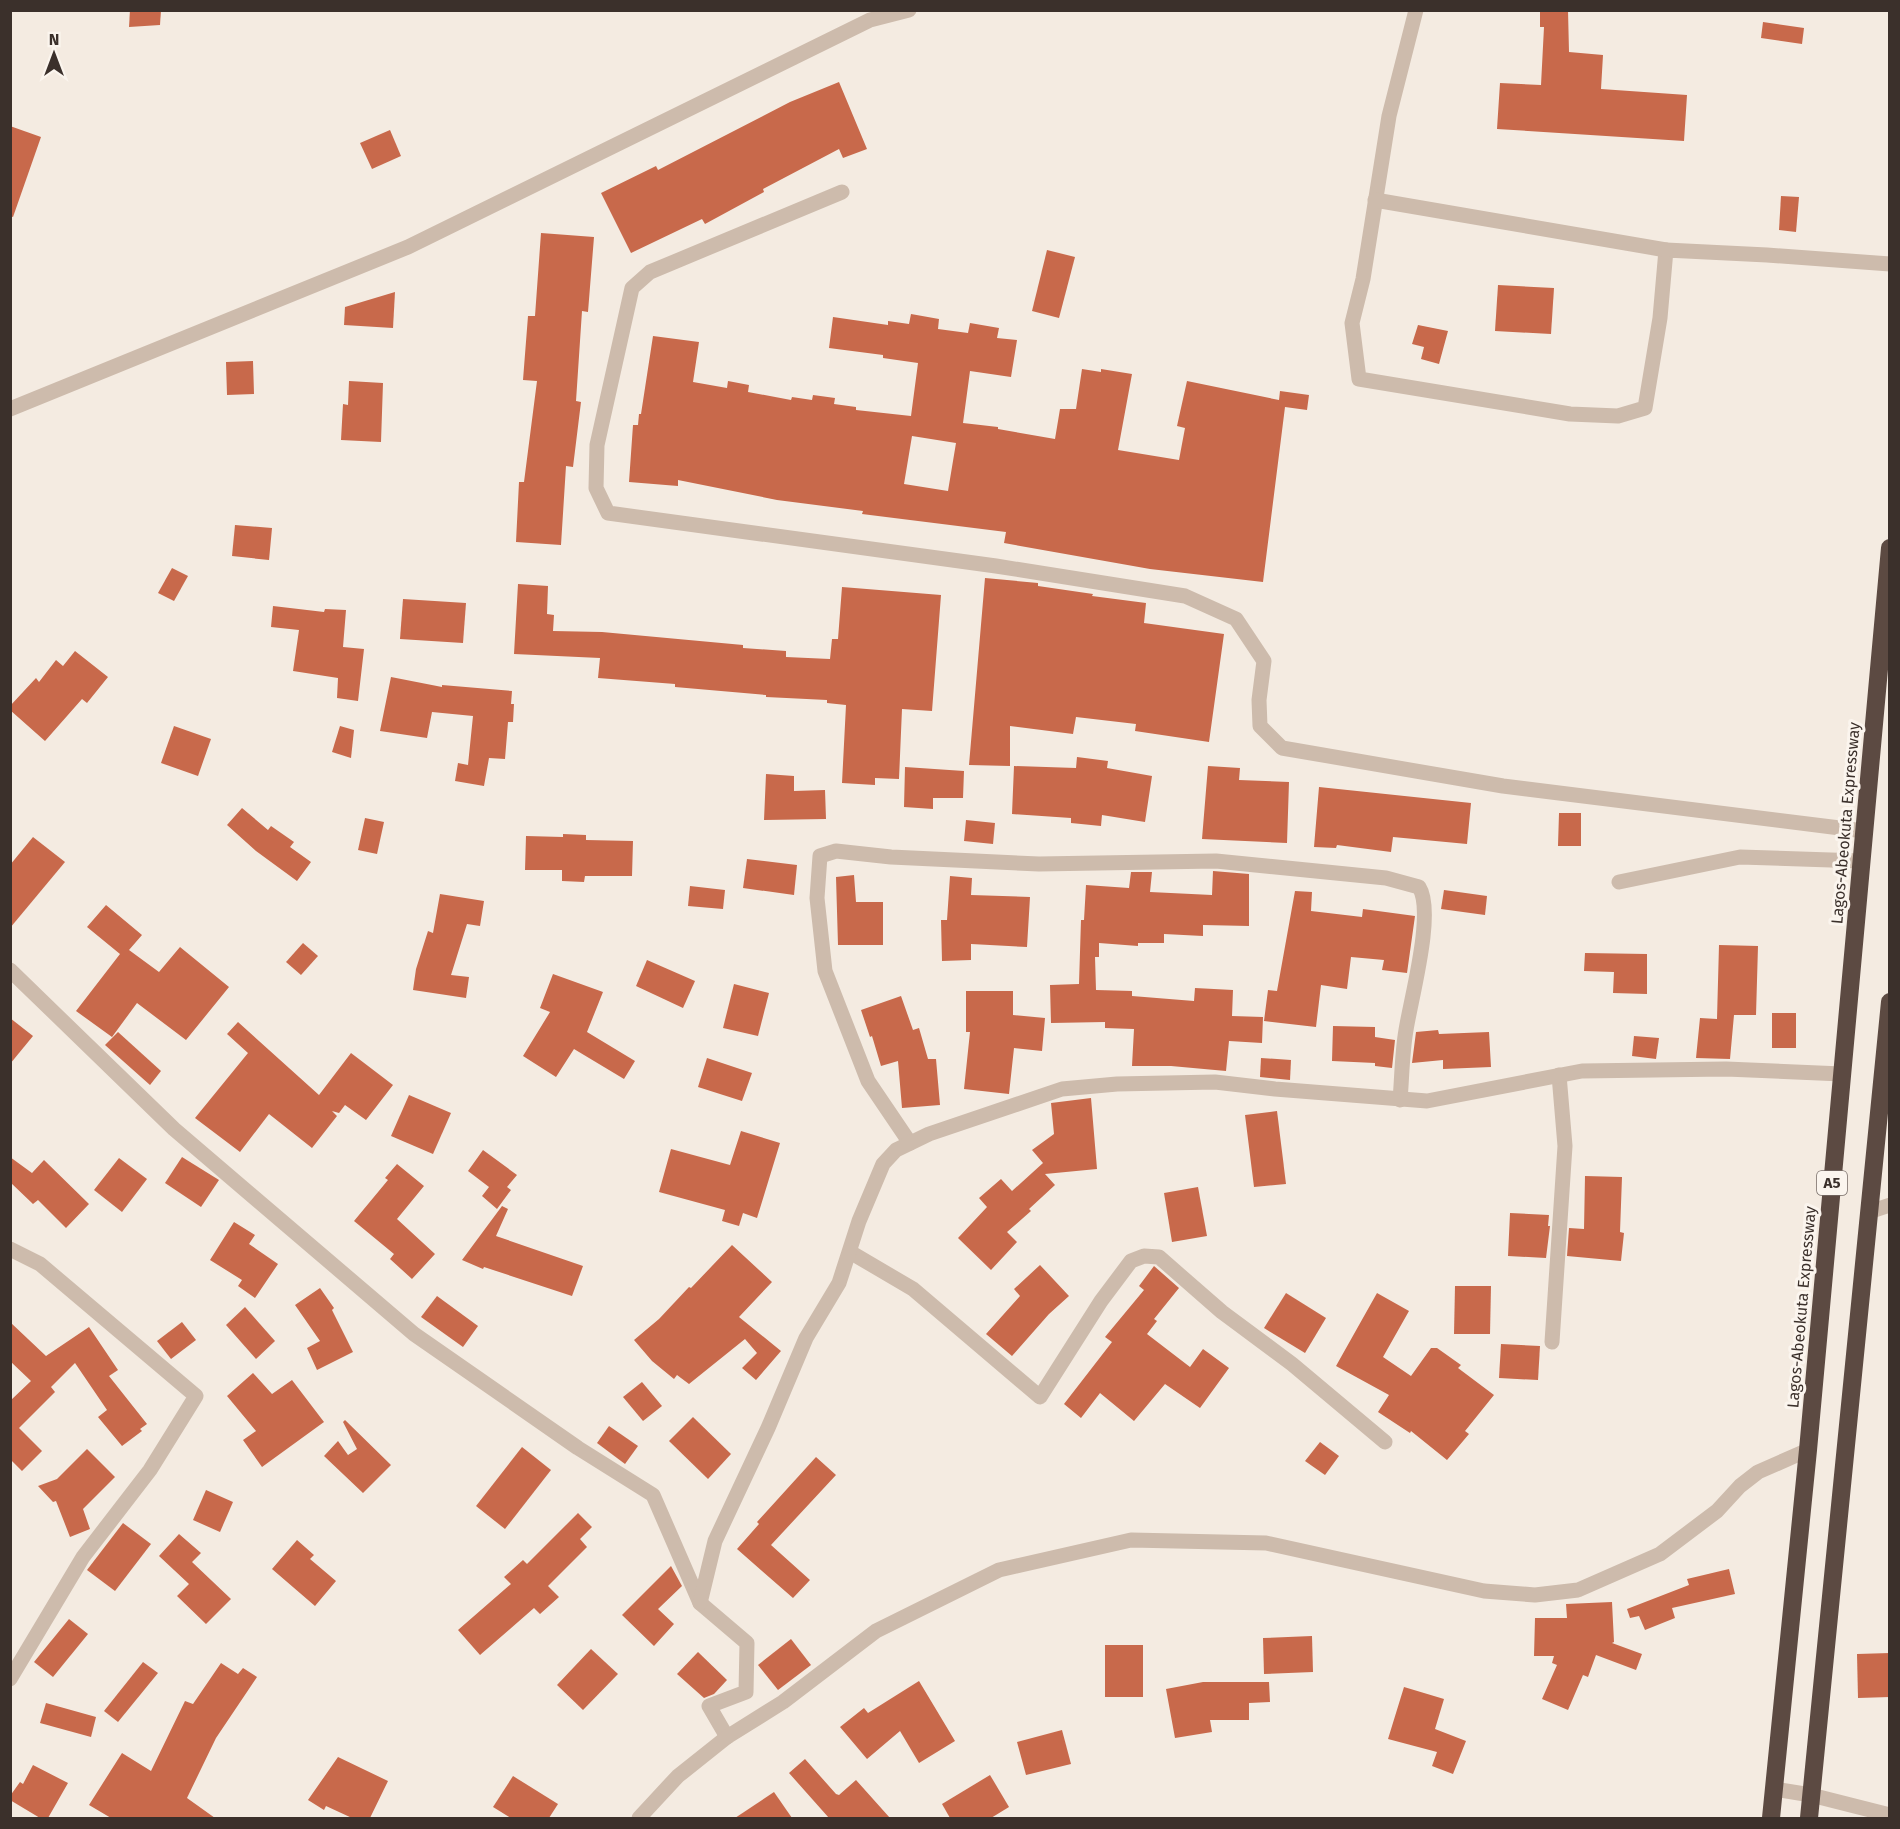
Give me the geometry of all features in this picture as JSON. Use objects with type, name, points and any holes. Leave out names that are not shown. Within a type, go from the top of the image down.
[{"type":"highway","name":"Lagos-Abeokuta Expressway","points":[[1771,1818],[1808,1450],[1890,548]]},
{"type":"highway","name":"A5","points":[[1809,1818],[1869,1212],[1885,1106],[1890,1002]]},
{"type":"street","points":[[10,409],[408,246],[870,20],[909,10]]},
{"type":"street","points":[[1416,10],[1389,116],[1362,279],[1352,323],[1359,379],[1570,414],[1618,416],[1645,408],[1660,318],[1666,250]]},
{"type":"street","points":[[842,192],[650,272],[632,288],[597,445],[596,488],[608,513],[996,566],[1185,596],[1236,619],[1264,661],[1259,700],[1260,726],[1282,748],[1503,786],[1864,831]]},
{"type":"street","points":[[1375,200],[1666,250],[1890,264]]},
{"type":"street","points":[[910,1143],[868,1081],[825,971],[816,898],[820,856],[836,851],[891,858],[1040,864],[1216,861],[1386,878],[1419,887],[1423,892],[1425,920],[1405,1032],[1400,1100]]},
{"type":"street","points":[[1619,882],[1740,858],[1861,861]]},
{"type":"street","points":[[10,970],[174,1129],[414,1334],[579,1448],[653,1495],[700,1603],[747,1643],[746,1692],[709,1706],[727,1737]]},
{"type":"street","points":[[700,1603],[715,1541],[768,1428],[806,1338],[840,1283],[859,1221],[882,1164],[896,1150],[910,1143],[939,1130],[1062,1089],[1117,1084],[1215,1082],[1426,1101],[1582,1071],[1726,1069],[1842,1074]]},
{"type":"street","points":[[1552,1342],[1565,1146],[1559,1075]]},
{"type":"street","points":[[1869,1212],[1890,1205]]},
{"type":"street","points":[[10,1249],[40,1264],[196,1396],[150,1470],[83,1557],[10,1679]]},
{"type":"street","points":[[850,1252],[913,1289],[1040,1397],[1101,1301],[1131,1261],[1144,1256],[1159,1257],[1222,1312],[1292,1364],[1385,1442]]},
{"type":"street","points":[[639,1818],[678,1776],[727,1737],[783,1702],[876,1630],[999,1570],[1131,1540],[1266,1543],[1484,1591],[1535,1595],[1578,1590],[1660,1554],[1717,1510],[1740,1486],[1758,1472],[1808,1450]]},
{"type":"street","points":[[1774,1789],[1811,1795],[1890,1815]]},
{"type":"building","points":[[130,10],[161,10],[160,25],[129,27]]},
{"type":"building","points":[[1540,10],[1568,10],[1569,52],[1603,55],[1601,89],[1687,95],[1684,141],[1497,129],[1500,83],[1541,85],[1544,27],[1540,27]]},
{"type":"building","points":[[1763,22],[1804,28],[1802,44],[1761,38]]},
{"type":"building","points":[[839,82],[867,149],[843,158],[839,149],[763,189],[764,192],[705,224],[702,219],[631,253],[601,193],[656,166],[658,170],[790,102]]},
{"type":"building","points":[[10,126],[41,137],[13,217],[10,216]]},
{"type":"building","points":[[390,130],[401,156],[372,169],[360,143]]},
{"type":"building","points":[[1781,196],[1799,197],[1796,232],[1779,230]]},
{"type":"building","points":[[541,233],[594,237],[588,312],[582,311],[576,401],[581,402],[573,467],[566,466],[561,545],[516,542],[519,482],[524,482],[537,381],[523,380],[528,316],[535,316]]},
{"type":"building","points":[[1047,250],[1075,257],[1059,318],[1032,311]]},
{"type":"building","points":[[1498,285],[1554,288],[1551,334],[1495,331]]},
{"type":"building","points":[[395,292],[393,328],[344,325],[345,307]]},
{"type":"building","points":[[911,314],[939,319],[938,329],[968,333],[970,323],[999,328],[997,338],[1017,340],[1011,377],[970,371],[963,423],[998,427],[998,429],[1055,439],[1060,409],[1076,409],[1082,369],[1101,372],[1101,369],[1132,374],[1118,450],[1179,460],[1185,428],[1177,426],[1187,381],[1279,400],[1280,391],[1309,395],[1307,410],[1285,407],[1263,582],[1150,569],[1004,543],[1006,532],[862,514],[863,511],[777,500],[678,480],[678,486],[629,482],[633,425],[638,425],[639,414],[641,414],[653,336],[699,342],[693,382],[727,388],[728,381],[749,385],[748,392],[791,400],[792,397],[812,400],[813,395],[835,398],[834,404],[856,407],[856,410],[911,416],[918,363],[883,358],[883,355],[829,348],[833,317],[888,325],[888,321],[909,324]],"holes":[[[912,436],[956,443],[948,491],[904,484]]]},
{"type":"building","points":[[1418,325],[1448,331],[1439,364],[1421,359],[1424,347],[1412,344]]},
{"type":"building","points":[[253,361],[254,394],[227,395],[226,362]]},
{"type":"building","points":[[349,381],[383,383],[381,442],[341,440],[343,404],[348,405]]},
{"type":"building","points":[[235,525],[272,528],[269,560],[232,556]]},
{"type":"building","points":[[172,568],[188,576],[174,601],[158,593]]},
{"type":"building","points":[[985,578],[1038,583],[1038,586],[1093,594],[1092,596],[1146,603],[1144,623],[1224,634],[1209,742],[1135,731],[1136,724],[1076,717],[1073,734],[1010,726],[1010,766],[969,765]]},
{"type":"building","points":[[518,584],[548,586],[547,614],[554,615],[553,631],[602,632],[743,645],[743,648],[786,651],[786,657],[830,659],[832,639],[838,639],[842,587],[941,595],[932,711],[902,709],[899,779],[875,778],[875,785],[842,783],[846,705],[827,703],[827,700],[766,697],[766,695],[675,687],[675,684],[598,678],[600,658],[514,654]]},
{"type":"building","points":[[403,599],[466,603],[463,643],[400,639]]},
{"type":"building","points":[[273,606],[324,612],[325,609],[346,610],[343,647],[364,649],[358,701],[337,698],[338,678],[293,671],[299,630],[271,627]]},
{"type":"building","points":[[75,651],[108,677],[87,703],[82,699],[45,741],[10,710],[10,706],[36,678],[39,682],[56,660],[63,666]]},
{"type":"building","points":[[391,677],[442,687],[442,685],[512,691],[513,722],[508,722],[505,759],[489,758],[484,786],[455,781],[458,763],[468,765],[473,716],[432,712],[427,738],[380,731]]},
{"type":"building","points":[[174,726],[211,739],[198,776],[161,763]]},
{"type":"building","points":[[340,726],[354,730],[351,758],[332,752]]},
{"type":"building","points":[[1077,757],[1108,761],[1107,768],[1152,776],[1145,822],[1102,815],[1101,826],[1071,823],[1071,818],[1012,814],[1014,766],[1076,768]]},
{"type":"building","points":[[1208,766],[1240,768],[1239,780],[1289,782],[1287,843],[1202,839]]},
{"type":"building","points":[[905,767],[964,771],[963,798],[933,798],[933,809],[904,807]]},
{"type":"building","points":[[766,774],[794,776],[794,791],[825,790],[826,819],[764,820]]},
{"type":"building","points":[[1319,787],[1471,803],[1467,844],[1393,837],[1391,852],[1337,845],[1336,848],[1314,847]]},
{"type":"building","points":[[242,808],[268,830],[271,826],[294,842],[290,847],[311,862],[297,881],[256,851],[227,825]]},
{"type":"building","points":[[1559,813],[1581,813],[1581,846],[1558,846]]},
{"type":"building","points":[[365,818],[384,822],[377,854],[358,850]]},
{"type":"building","points":[[966,820],[995,823],[993,844],[964,841]]},
{"type":"building","points":[[563,834],[586,835],[586,840],[633,841],[632,876],[585,876],[584,882],[562,881],[562,870],[525,870],[526,836],[563,837]]},
{"type":"building","points":[[33,837],[65,862],[10,928],[10,865]]},
{"type":"building","points":[[747,859],[797,865],[794,895],[743,888]]},
{"type":"building","points":[[1213,871],[1249,874],[1249,926],[1203,925],[1203,936],[1164,934],[1164,943],[1138,943],[1138,946],[1099,943],[1099,957],[1095,957],[1096,990],[1132,991],[1132,996],[1194,1001],[1195,988],[1233,990],[1232,1016],[1263,1017],[1262,1043],[1229,1041],[1226,1071],[1171,1066],[1132,1066],[1134,1029],[1105,1028],[1105,1022],[1051,1023],[1050,985],[1079,984],[1081,920],[1084,920],[1086,885],[1129,888],[1131,872],[1152,872],[1150,892],[1212,895]]},
{"type":"building","points":[[854,875],[856,902],[883,902],[883,945],[838,945],[836,877]]},
{"type":"building","points":[[950,876],[972,878],[971,895],[1030,897],[1027,947],[971,944],[971,960],[942,961],[941,920],[947,920]]},
{"type":"building","points":[[690,886],[725,890],[723,909],[688,906]]},
{"type":"building","points":[[1444,890],[1487,896],[1485,915],[1441,909]]},
{"type":"building","points":[[1295,891],[1312,892],[1311,911],[1362,917],[1363,909],[1415,916],[1407,973],[1382,970],[1384,960],[1351,957],[1347,989],[1321,985],[1316,1027],[1264,1021],[1268,990],[1277,991]]},
{"type":"building","points":[[440,894],[484,901],[480,926],[467,924],[451,975],[469,977],[466,998],[413,990],[416,969],[428,931],[433,933]]},
{"type":"building","points":[[106,905],[142,935],[129,950],[159,972],[180,947],[229,987],[186,1040],[137,1003],[112,1037],[76,1011],[120,954],[87,927]]},
{"type":"building","points":[[303,943],[318,956],[301,975],[286,962]]},
{"type":"building","points":[[1719,945],[1758,946],[1756,1015],[1734,1015],[1730,1059],[1696,1058],[1700,1018],[1717,1019]]},
{"type":"building","points":[[1585,953],[1647,954],[1647,994],[1613,993],[1614,972],[1584,971]]},
{"type":"building","points":[[647,960],[695,981],[683,1008],[636,986]]},
{"type":"building","points":[[553,974],[603,992],[587,1032],[635,1061],[624,1079],[574,1049],[556,1077],[523,1056],[550,1012],[540,1008]]},
{"type":"building","points":[[734,984],[769,993],[758,1036],[723,1028]]},
{"type":"building","points":[[966,991],[1013,991],[1013,1015],[1045,1018],[1042,1051],[1014,1048],[1009,1094],[964,1089],[970,1032],[966,1032]]},
{"type":"building","points":[[901,996],[913,1030],[919,1028],[928,1059],[936,1059],[940,1105],[902,1108],[898,1061],[881,1066],[872,1036],[870,1037],[861,1010]]},
{"type":"building","points":[[1772,1013],[1796,1013],[1796,1048],[1772,1048]]},
{"type":"building","points":[[10,1018],[33,1036],[10,1064]]},
{"type":"building","points":[[238,1022],[319,1095],[351,1053],[393,1085],[366,1120],[345,1105],[339,1113],[332,1111],[337,1116],[312,1148],[269,1114],[240,1152],[195,1118],[248,1053],[227,1034]]},
{"type":"building","points":[[1333,1026],[1375,1027],[1375,1037],[1395,1040],[1392,1068],[1375,1066],[1375,1063],[1332,1061]]},
{"type":"building","points":[[1438,1030],[1439,1034],[1489,1032],[1491,1067],[1443,1069],[1443,1060],[1412,1063],[1416,1032]]},
{"type":"building","points":[[118,1032],[161,1071],[150,1085],[105,1045]]},
{"type":"building","points":[[1634,1036],[1659,1038],[1656,1059],[1632,1056]]},
{"type":"building","points":[[707,1058],[752,1073],[742,1101],[698,1087]]},
{"type":"building","points":[[1261,1058],[1291,1060],[1290,1080],[1260,1077]]},
{"type":"building","points":[[409,1095],[451,1113],[433,1154],[391,1136]]},
{"type":"building","points":[[1091,1098],[1097,1169],[1045,1174],[1055,1185],[1007,1232],[1017,1242],[991,1270],[958,1238],[987,1207],[979,1198],[1001,1179],[1012,1191],[1043,1163],[1032,1150],[1054,1134],[1051,1103]]},
{"type":"building","points":[[1277,1111],[1286,1184],[1254,1187],[1245,1115]]},
{"type":"building","points":[[741,1131],[780,1143],[757,1218],[743,1213],[739,1226],[722,1221],[725,1210],[659,1192],[671,1149],[730,1165]]},
{"type":"building","points":[[483,1150],[517,1175],[507,1187],[511,1190],[497,1209],[482,1196],[489,1187],[468,1171]]},
{"type":"building","points":[[10,1157],[32,1173],[44,1160],[89,1204],[66,1228],[38,1200],[33,1204],[10,1182]]},
{"type":"building","points":[[182,1157],[219,1180],[201,1207],[165,1183]]},
{"type":"building","points":[[119,1158],[147,1179],[122,1212],[94,1190]]},
{"type":"building","points":[[397,1164],[424,1186],[397,1219],[435,1254],[412,1279],[390,1259],[394,1254],[354,1221],[388,1180],[385,1178]]},
{"type":"building","points":[[1585,1176],[1622,1177],[1620,1232],[1624,1233],[1621,1261],[1567,1256],[1569,1228],[1584,1229]]},
{"type":"building","points":[[1198,1187],[1207,1236],[1172,1242],[1164,1193]]},
{"type":"building","points":[[502,1206],[508,1209],[496,1236],[583,1266],[572,1296],[484,1267],[483,1269],[462,1260]]},
{"type":"building","points":[[1510,1213],[1549,1215],[1546,1258],[1508,1256]]},
{"type":"building","points":[[234,1222],[255,1235],[249,1244],[278,1264],[255,1298],[238,1286],[242,1280],[210,1260]]},
{"type":"building","points":[[732,1245],[772,1282],[739,1317],[781,1351],[756,1380],[742,1368],[757,1353],[745,1339],[689,1384],[677,1375],[674,1379],[652,1361],[634,1340],[659,1319],[689,1287],[691,1288]]},
{"type":"building","points":[[1040,1265],[1069,1296],[1049,1314],[1012,1356],[986,1334],[1020,1296],[1014,1289]]},
{"type":"building","points":[[1154,1266],[1179,1288],[1154,1319],[1157,1321],[1147,1334],[1190,1367],[1203,1349],[1229,1368],[1200,1408],[1165,1384],[1134,1421],[1100,1393],[1081,1418],[1064,1404],[1112,1342],[1105,1337],[1144,1290],[1139,1286]]},
{"type":"building","points":[[1455,1286],[1491,1286],[1490,1334],[1454,1334]]},
{"type":"building","points":[[320,1288],[334,1308],[332,1310],[353,1352],[317,1370],[307,1348],[320,1341],[295,1305]]},
{"type":"building","points":[[1286,1293],[1326,1318],[1305,1353],[1264,1328]]},
{"type":"building","points":[[1377,1293],[1409,1311],[1383,1357],[1411,1376],[1431,1348],[1437,1348],[1461,1365],[1458,1368],[1494,1395],[1465,1431],[1469,1434],[1447,1460],[1411,1431],[1410,1433],[1378,1412],[1389,1395],[1336,1366]]},
{"type":"building","points":[[437,1296],[478,1326],[463,1347],[421,1317]]},
{"type":"building","points":[[245,1307],[275,1341],[256,1359],[226,1325]]},
{"type":"building","points":[[10,1322],[46,1356],[89,1327],[118,1370],[109,1376],[147,1424],[140,1429],[142,1431],[122,1446],[98,1417],[107,1410],[75,1363],[51,1387],[55,1392],[19,1428],[42,1451],[22,1471],[10,1459],[10,1401],[31,1381],[10,1361]]},
{"type":"building","points":[[182,1322],[196,1340],[171,1359],[157,1341]]},
{"type":"building","points":[[1501,1344],[1540,1346],[1538,1380],[1499,1378]]},
{"type":"building","points":[[253,1373],[272,1394],[292,1380],[324,1422],[262,1467],[243,1440],[256,1431],[227,1396]]},
{"type":"building","points":[[642,1382],[662,1406],[643,1421],[623,1397]]},
{"type":"building","points":[[693,1417],[731,1454],[708,1479],[669,1441]]},
{"type":"building","points":[[345,1420],[391,1465],[363,1493],[324,1456],[338,1441],[348,1455],[357,1449],[343,1422]]},
{"type":"building","points":[[609,1426],[638,1446],[625,1464],[597,1443]]},
{"type":"building","points":[[1320,1442],[1339,1456],[1325,1475],[1305,1461]]},
{"type":"building","points":[[522,1447],[551,1470],[505,1529],[476,1506]]},
{"type":"building","points":[[87,1449],[115,1477],[83,1509],[90,1529],[70,1537],[56,1501],[53,1502],[38,1486],[57,1479]]},
{"type":"building","points":[[816,1457],[836,1475],[771,1545],[810,1580],[793,1598],[737,1549],[759,1524],[757,1522]]},
{"type":"building","points":[[206,1490],[233,1502],[220,1532],[193,1520]]},
{"type":"building","points":[[578,1513],[592,1527],[580,1539],[587,1547],[548,1586],[559,1597],[540,1614],[534,1608],[480,1655],[458,1630],[511,1584],[504,1577],[523,1560],[527,1564]]},
{"type":"building","points":[[123,1523],[151,1544],[115,1591],[87,1570]]},
{"type":"building","points":[[179,1534],[201,1553],[192,1562],[231,1599],[206,1624],[177,1596],[189,1584],[159,1556]]},
{"type":"building","points":[[297,1540],[314,1555],[310,1559],[336,1581],[315,1606],[272,1569]]},
{"type":"building","points":[[671,1566],[682,1586],[658,1609],[674,1624],[654,1646],[622,1615]]},
{"type":"building","points":[[1729,1569],[1735,1594],[1672,1608],[1675,1618],[1645,1630],[1639,1616],[1630,1618],[1627,1609],[1689,1585],[1687,1579]]},
{"type":"building","points":[[1612,1602],[1614,1642],[1612,1643],[1642,1654],[1636,1670],[1596,1655],[1588,1677],[1583,1675],[1568,1710],[1542,1699],[1557,1665],[1552,1663],[1554,1656],[1534,1656],[1535,1618],[1567,1618],[1566,1604]]},
{"type":"building","points":[[69,1619],[88,1634],[53,1677],[34,1662]]},
{"type":"building","points":[[1312,1636],[1313,1672],[1264,1674],[1263,1638]]},
{"type":"building","points":[[791,1639],[811,1665],[778,1690],[758,1665]]},
{"type":"building","points":[[1105,1645],[1143,1645],[1143,1697],[1105,1697]]},
{"type":"building","points":[[591,1649],[618,1674],[583,1710],[557,1685]]},
{"type":"building","points":[[698,1652],[727,1680],[714,1694],[704,1698],[677,1674]]},
{"type":"building","points":[[1890,1653],[1890,1697],[1858,1698],[1857,1654]]},
{"type":"building","points":[[143,1662],[158,1673],[118,1722],[104,1711]]},
{"type":"building","points":[[221,1663],[238,1674],[243,1668],[257,1677],[216,1738],[187,1798],[215,1818],[111,1818],[89,1805],[122,1753],[151,1771],[185,1701],[193,1704]]},
{"type":"building","points":[[919,1681],[955,1741],[919,1763],[900,1731],[867,1759],[840,1727],[864,1708],[868,1713]]},
{"type":"building","points":[[1203,1682],[1269,1682],[1270,1702],[1249,1703],[1249,1720],[1210,1720],[1212,1732],[1175,1738],[1166,1689]]},
{"type":"building","points":[[1404,1687],[1444,1699],[1435,1729],[1466,1741],[1453,1774],[1432,1766],[1437,1752],[1388,1739]]},
{"type":"building","points":[[46,1703],[96,1717],[91,1737],[40,1723]]},
{"type":"building","points":[[1062,1730],[1071,1764],[1026,1775],[1017,1742]]},
{"type":"building","points":[[338,1757],[388,1781],[370,1818],[352,1818],[326,1806],[324,1810],[308,1800]]},
{"type":"building","points":[[805,1759],[836,1794],[839,1795],[856,1780],[890,1818],[829,1818],[789,1773]]},
{"type":"building","points":[[33,1765],[68,1783],[48,1818],[40,1818],[10,1800],[10,1796],[20,1782],[23,1784]]},
{"type":"building","points":[[990,1775],[1009,1807],[991,1818],[950,1818],[942,1804]]},
{"type":"building","points":[[513,1776],[558,1804],[549,1818],[511,1818],[493,1807]]},
{"type":"building","points":[[774,1792],[792,1818],[735,1818]]}]
